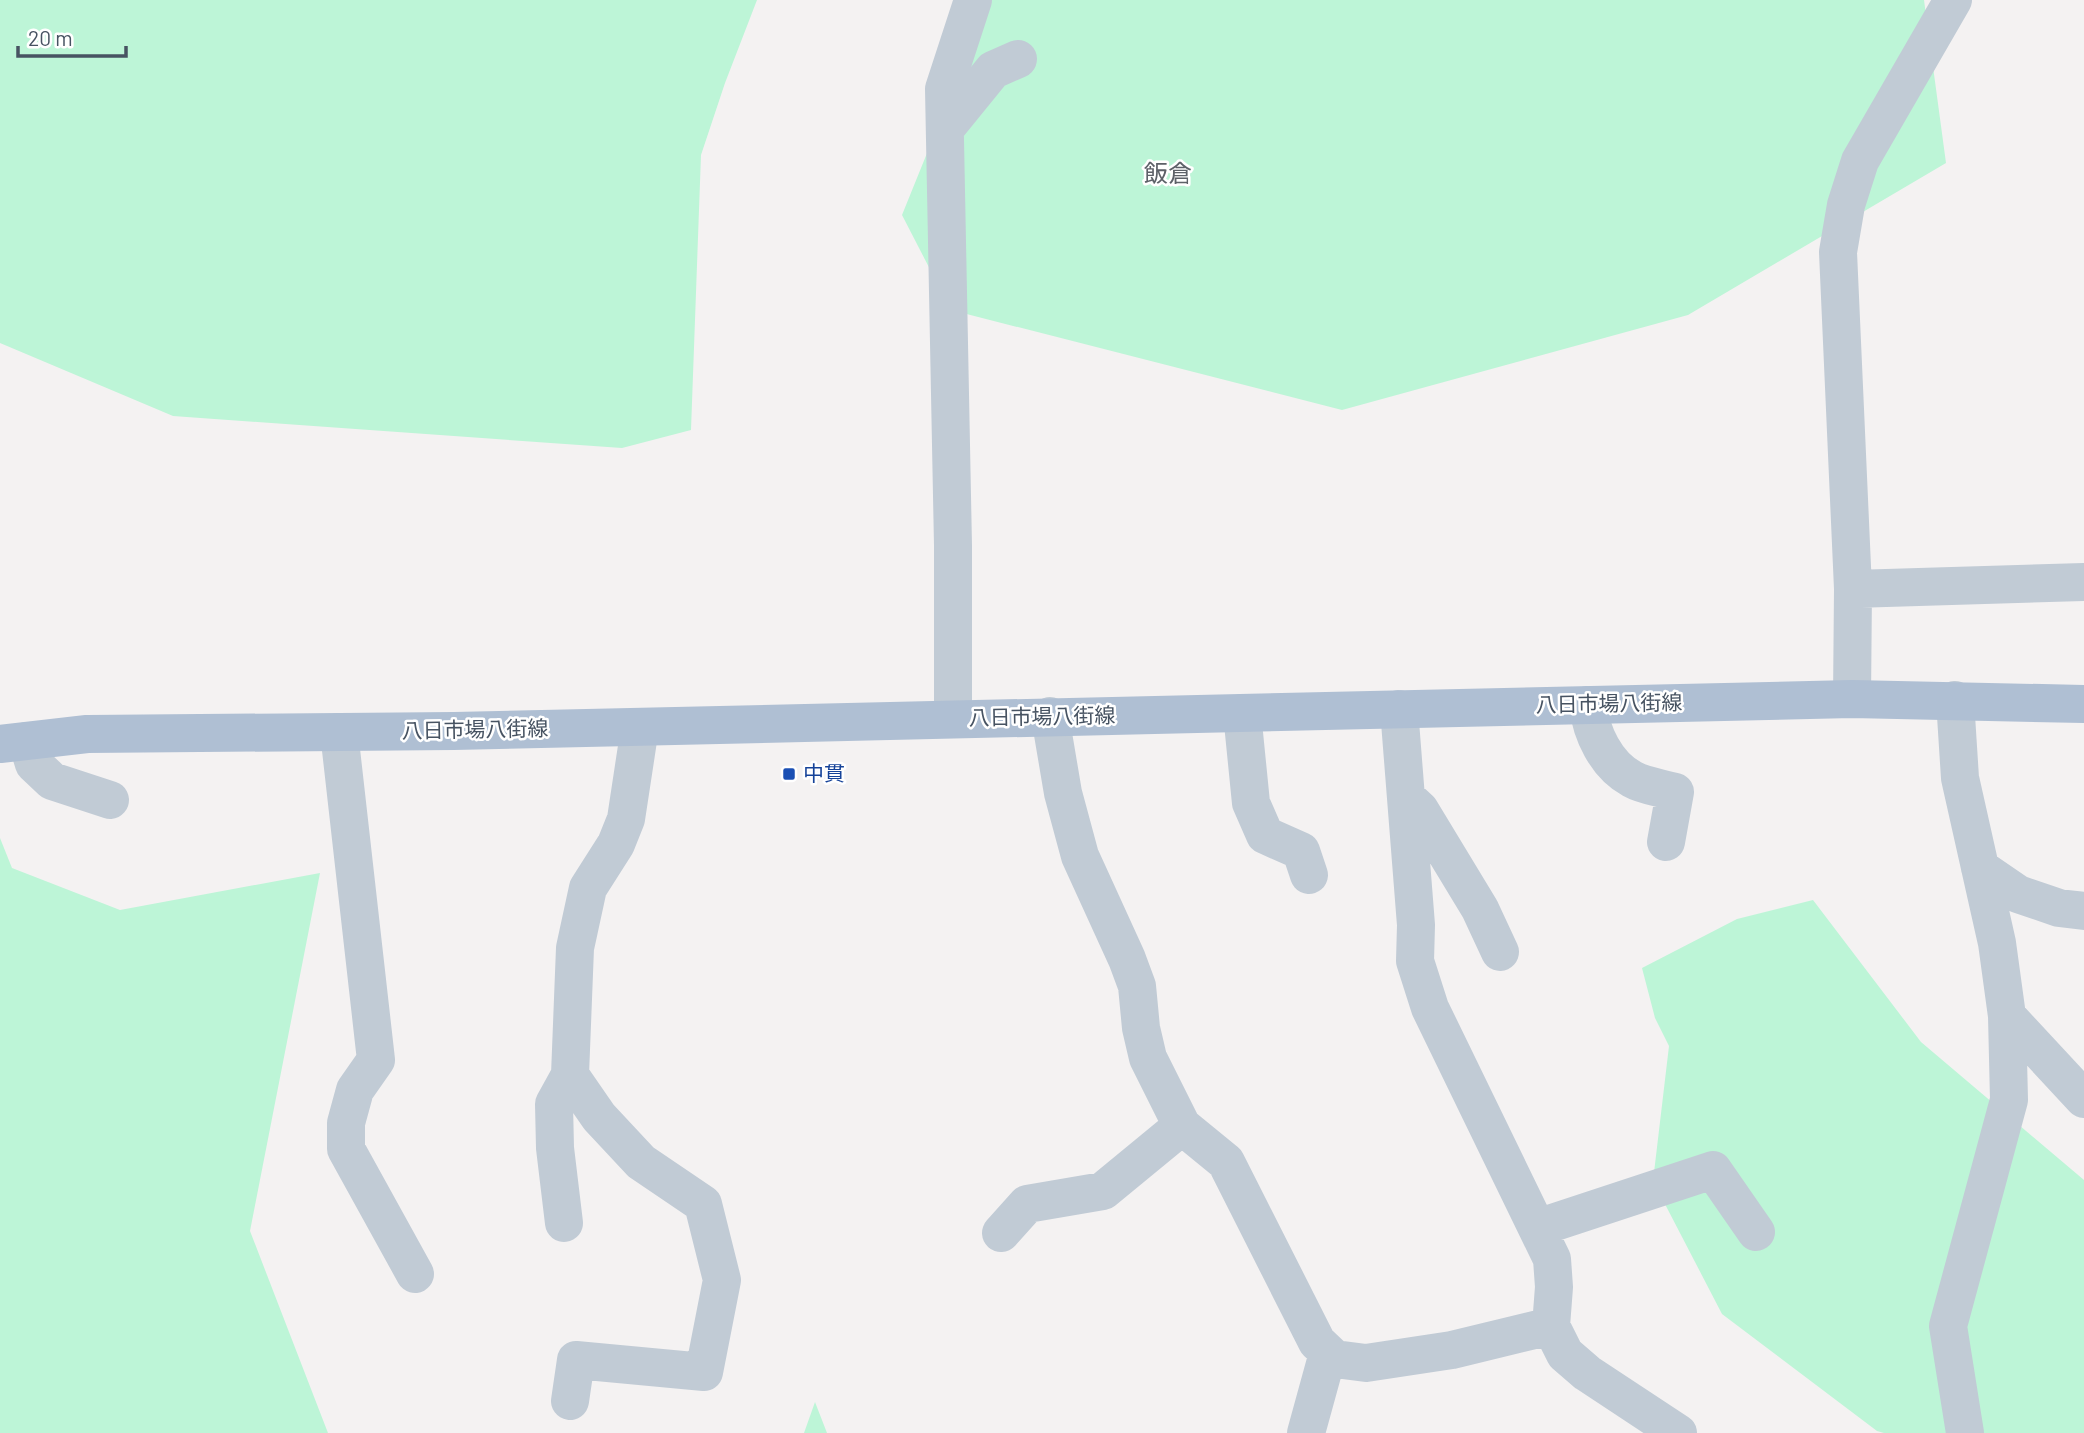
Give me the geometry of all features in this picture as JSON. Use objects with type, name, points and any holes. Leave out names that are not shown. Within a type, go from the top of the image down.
[{"type":"main road","name":"八日市場八街線","points":[[13,743],[87,734],[640,727],[1852,699],[2084,704]]},
{"type":"street","points":[[953,718],[953,546],[944,89],[973,0]]},
{"type":"street","points":[[1852,699],[1853,589],[1838,252],[1846,205],[1860,161],[1953,0]]},
{"type":"street","points":[[945,129],[993,70],[1018,59]]},
{"type":"street","points":[[1853,589],[2084,582]]},
{"type":"street","points":[[1955,700],[1961,778],[1997,943],[2007,1016],[2009,1100],[1948,1326],[1965,1433]]},
{"type":"street","points":[[1588,705],[1590,721],[1604,753],[1632,779],[1675,792],[1666,842]]},
{"type":"street","points":[[1399,709],[1416,925],[1415,961],[1430,1008],[1552,1259],[1554,1287],[1551,1326],[1565,1354],[1587,1373],[1678,1433]]},
{"type":"street","points":[[1242,713],[1251,803],[1265,835],[1301,851],[1310,875]]},
{"type":"street","points":[[1050,716],[1063,793],[1080,856],[1137,986],[1141,1028],[1148,1058],[1182,1126],[1226,1162],[1317,1342],[1335,1359],[1366,1363],[1452,1350],[1551,1326]]},
{"type":"street","points":[[564,1223],[555,1148],[554,1104],[570,1075],[575,948],[588,888],[616,844],[626,819],[640,727]]},
{"type":"street","points":[[339,732],[376,1060],[355,1090],[346,1123],[346,1149],[415,1275]]},
{"type":"street","points":[[13,743],[52,781],[110,800]]},
{"type":"street","points":[[1407,797],[1420,810],[1480,909],[1500,952]]},
{"type":"street","points":[[1980,868],[2018,894],[2059,908],[2084,911]]},
{"type":"street","points":[[2007,1016],[2084,1099]]},
{"type":"street","points":[[570,1075],[599,1117],[641,1162],[703,1203],[722,1280],[704,1372],[576,1360],[570,1401]]},
{"type":"street","points":[[1001,1233],[1027,1205],[1103,1191],[1182,1126]]},
{"type":"street","points":[[1537,1227],[1713,1170],[1756,1231]]},
{"type":"street","points":[[1306,1433],[1328,1353]]},
{"type":"green space","points":[[0,0],[757,0],[701,155],[691,430],[622,448],[173,416],[0,343]]},
{"type":"green space","points":[[989,0],[1924,0],[1946,163],[1688,315],[1342,410],[951,310],[902,215]]},
{"type":"green space","points":[[0,838],[12,868],[120,910],[320,873],[250,1231],[328,1433],[0,1433]]},
{"type":"green space","points":[[1813,900],[1921,1042],[2084,1180],[2084,1433],[1877,1431],[1722,1314],[1653,1181],[1669,1046],[1655,1018],[1642,968],[1737,919]]},
{"type":"green space","points":[[815,1402],[827,1433],[804,1433]]},
{"type":"place","name":"中貫","points":[[789,774]]},
{"type":"district","name":"飯倉","points":[[1168,174]]}]
